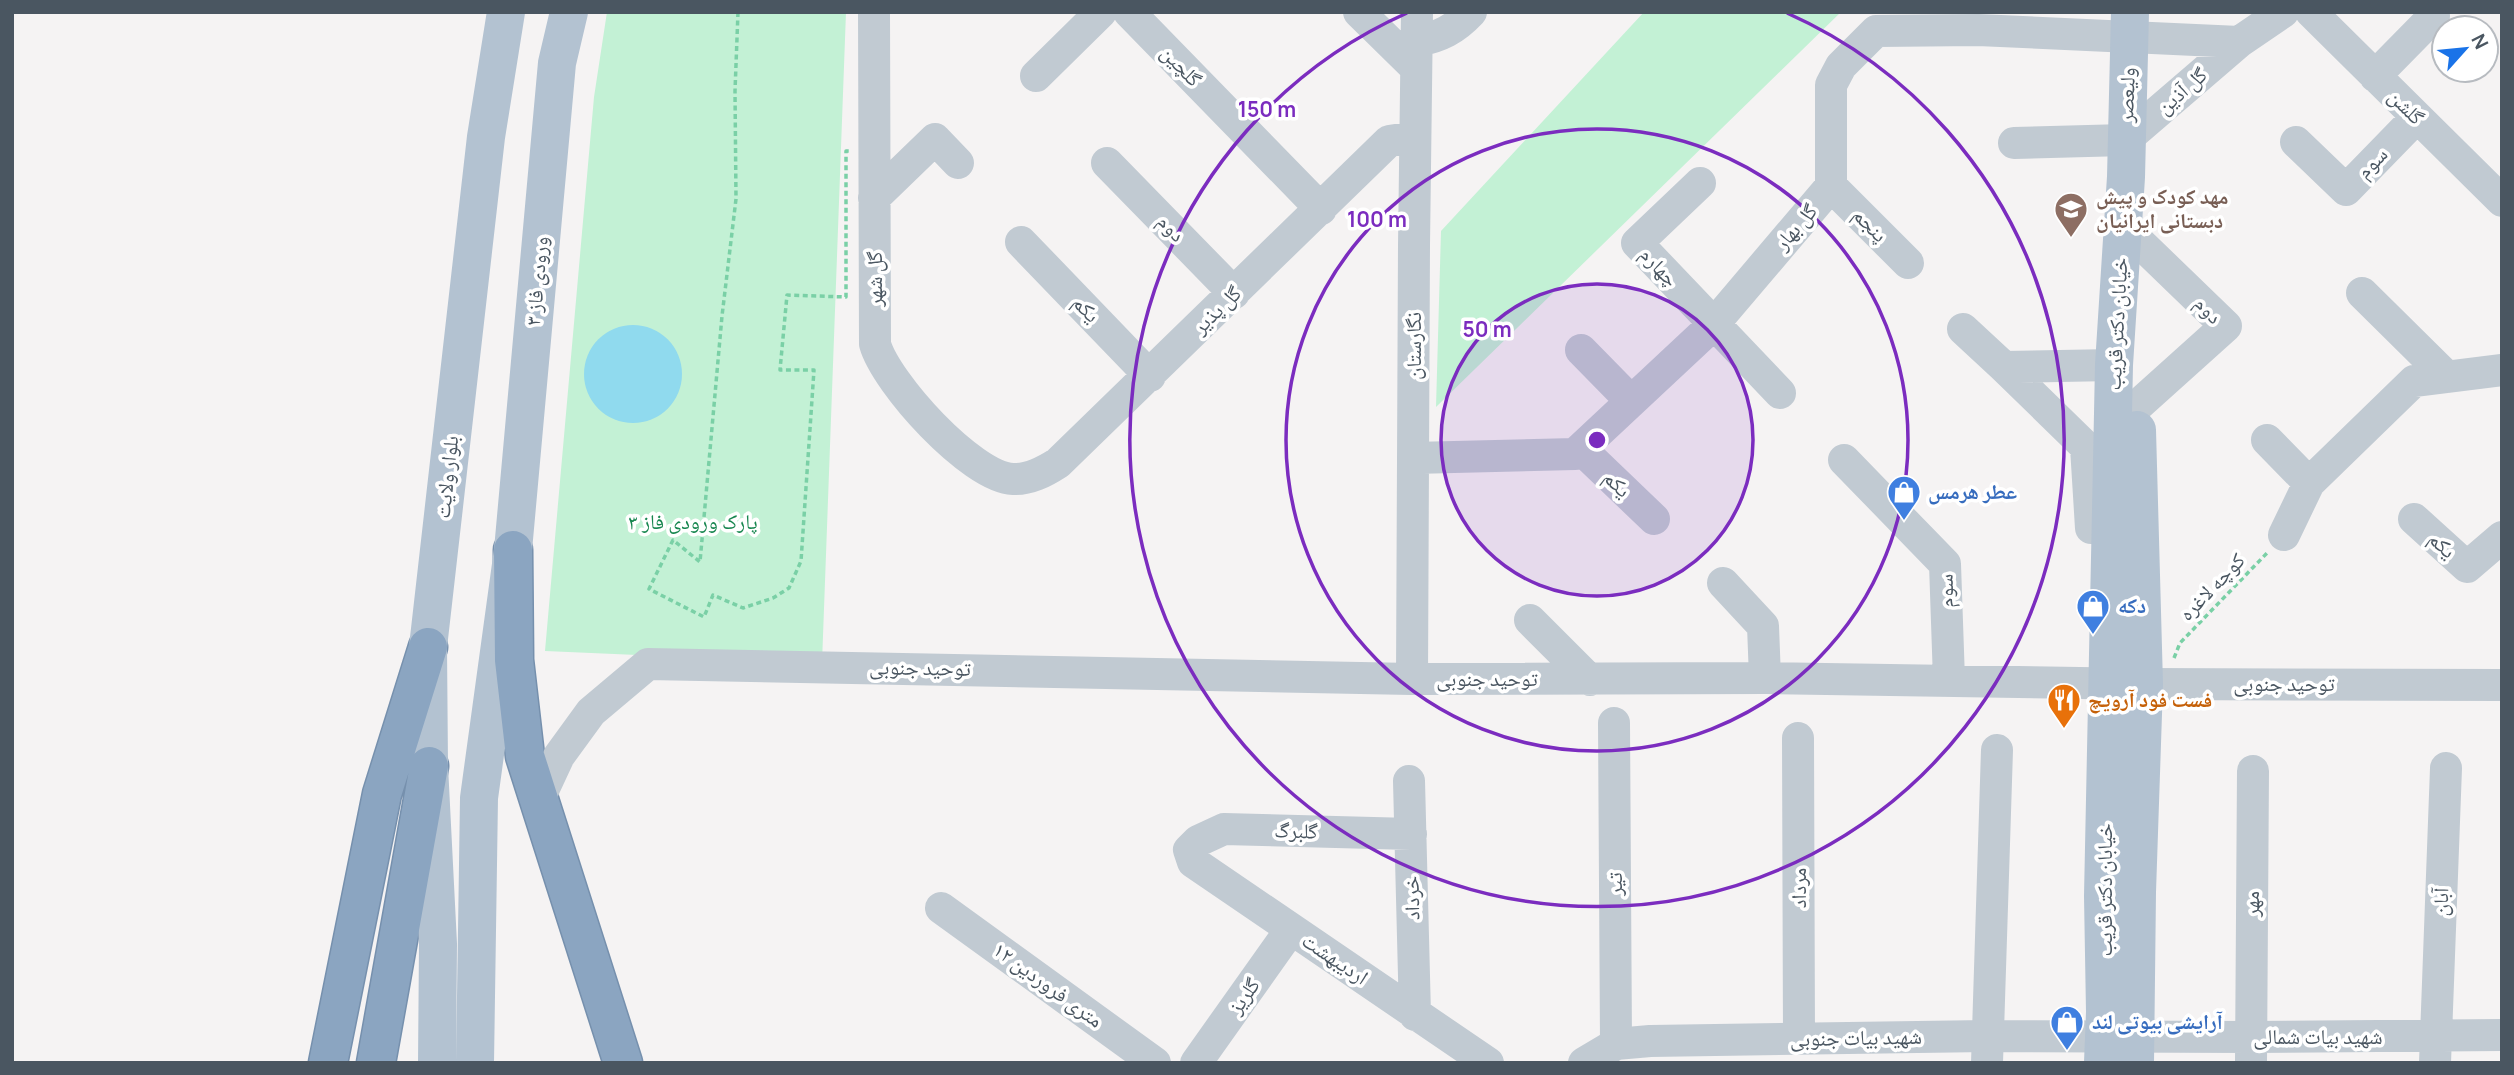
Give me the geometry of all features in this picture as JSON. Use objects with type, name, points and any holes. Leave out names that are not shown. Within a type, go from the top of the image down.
[{"type":"highway","points":[[513,550],[514,660],[526,756],[623,1063]]},
{"type":"highway","points":[[328,1063],[382,794],[428,647]]},
{"type":"highway","points":[[376,1063],[429,766]]},
{"type":"main road","points":[[481,12],[486,137]]},
{"type":"main road","name":"بلوار ولایت","points":[[437,1063],[438,944],[429,766],[428,647],[486,137],[506,12]]},
{"type":"main road","points":[[557,63],[558,12]]},
{"type":"main road","name":"ورودی فاز ۳","points":[[513,550],[557,63],[569,12]]},
{"type":"main road","name":"ولیعصر","points":[[2113,24],[2126,159]]},
{"type":"main road","name":"خیابان دکتر قریب","points":[[2119,1050],[2103,896],[2141,677],[2137,240],[2126,159]]},
{"type":"main road","name":"خیابان دکتر قریب","points":[[2126,159],[2114,365],[2141,677]]},
{"type":"main road","points":[[475,1063],[479,798],[513,550]]},
{"type":"street","name":"گل شهر","points":[[874,12],[875,344],[878,356],[902,391],[963,456],[994,476],[1014,480]]},
{"type":"street","points":[[1036,76],[1101,12]]},
{"type":"street","name":"گلچین","points":[[1129,12],[1321,209]]},
{"type":"street","points":[[1359,12],[1417,40],[1436,38],[1458,26],[1471,12]]},
{"type":"street","name":"گل آذین","points":[[2126,159],[2239,43],[2283,12]]},
{"type":"street","name":"گلشن","points":[[2311,12],[2502,201]]},
{"type":"street","points":[[2375,76],[2430,20]]},
{"type":"street","name":"گل بهار","points":[[1581,449],[1713,325],[1831,186],[1831,85],[1841,66],[1886,22],[2113,24]]},
{"type":"street","name":"گل آذین","points":[[2113,24],[2239,43]]},
{"type":"street","name":"نگارستان","points":[[1412,679],[1417,40]]},
{"type":"street","name":"سوم","points":[[2296,142],[2346,190],[2417,117]]},
{"type":"street","name":"گل پذیر","points":[[1014,480],[1041,473],[1058,463],[1389,141],[1415,137]]},
{"type":"street","points":[[874,198],[935,139],[958,163]]},
{"type":"street","points":[[2014,143],[2126,159]]},
{"type":"street","name":"دوم","points":[[1107,163],[1234,293]]},
{"type":"street","name":"چهارم","points":[[1700,183],[1637,243],[1713,325]]},
{"type":"street","name":"پنجم","points":[[1831,186],[1908,263]]},
{"type":"street","name":"دوم","points":[[2137,240],[2226,326],[2137,406]]},
{"type":"street","name":"یکم","points":[[1021,242],[1150,376]]},
{"type":"street","points":[[2362,293],[2447,377]]},
{"type":"street","points":[[1713,325],[1780,393]]},
{"type":"street","points":[[1963,329],[2086,447],[2091,528]]},
{"type":"street","points":[[1581,350],[1631,401]]},
{"type":"street","points":[[2004,367],[2114,365]]},
{"type":"street","points":[[2284,535],[2309,483],[2414,381],[2502,370]]},
{"type":"street","points":[[2267,440],[2309,483]]},
{"type":"street","points":[[1413,458],[1576,454],[1581,449]]},
{"type":"street","name":"یکم","points":[[1581,449],[1654,519]]},
{"type":"street","name":"سوم","points":[[1844,460],[1945,564],[1949,680]]},
{"type":"street","name":"یکم","points":[[2414,519],[2467,567],[2502,537]]},
{"type":"street","points":[[1723,583],[1763,626],[1765,678]]},
{"type":"street","points":[[1530,620],[1590,680]]},
{"type":"street","name":"توحید جنوبی","points":[[539,799],[559,756],[591,712],[648,664],[1412,679],[1949,680],[2141,677],[2502,685]]},
{"type":"street","name":"تیر","points":[[1614,723],[1616,1044]]},
{"type":"street","name":"مرداد","points":[[1798,738],[1799,1039]]},
{"type":"street","points":[[1987,1049],[1997,750]]},
{"type":"street","name":"آبان","points":[[2435,1049],[2446,768]]},
{"type":"street","name":"مهر","points":[[2251,1050],[2253,771]]},
{"type":"street","name":"خرداد","points":[[1409,781],[1415,1014]]},
{"type":"street","name":"گلبرگ","points":[[1189,850],[1198,841],[1224,829],[1411,834]]},
{"type":"street","name":"اردیبهشت","points":[[1189,850],[1194,862],[1488,1063]]},
{"type":"street","name":"۱۲ متری فروردین","points":[[940,908],[1155,1063]]},
{"type":"street","name":"گلریز","points":[[1196,1063],[1291,929]]},
{"type":"street","name":"شهید بیات شمالی","points":[[2119,1050],[2435,1049],[2502,1035]]},
{"type":"street","name":"شهید بیات جنوبی","points":[[1584,1063],[1616,1044],[1650,1041],[1799,1039],[1987,1049],[2119,1050]]},
{"type":"path","points":[[738,12],[735,91],[736,199],[722,316],[700,562],[673,540],[649,589],[704,617],[713,595],[743,608],[773,598],[789,588],[801,561],[814,370],[780,370],[788,295],[846,297],[846,151],[874,151]]},
{"type":"path","name":"کوچه لاغره","points":[[2141,677],[2180,643],[2284,535]]},
{"type":"green space","name":"پارک ورودی فاز ۳","points":[[607,12],[846,12],[822,663],[545,651],[594,97]]},
{"type":"green space","points":[[1644,12],[1841,12],[1436,407],[1441,231]]},
{"type":"water","points":[[633,325],[652,329],[667,340],[678,355],[682,374],[678,393],[667,408],[652,419],[633,423],[614,419],[599,408],[588,393],[584,374],[588,355],[599,340],[614,329]]},
{"type":"place","name":"مهد کودک و پیش دبستانی ایرانیان","points":[[2071,239]]},
{"type":"place","name":"عطر هرمس","points":[[1904,522]]},
{"type":"place","name":"دکه","points":[[2093,636]]},
{"type":"place","name":"فست فود آرویچ","points":[[2064,730]]},
{"type":"place","name":"آرایشی بیوتی لند","points":[[2067,1052]]}]
